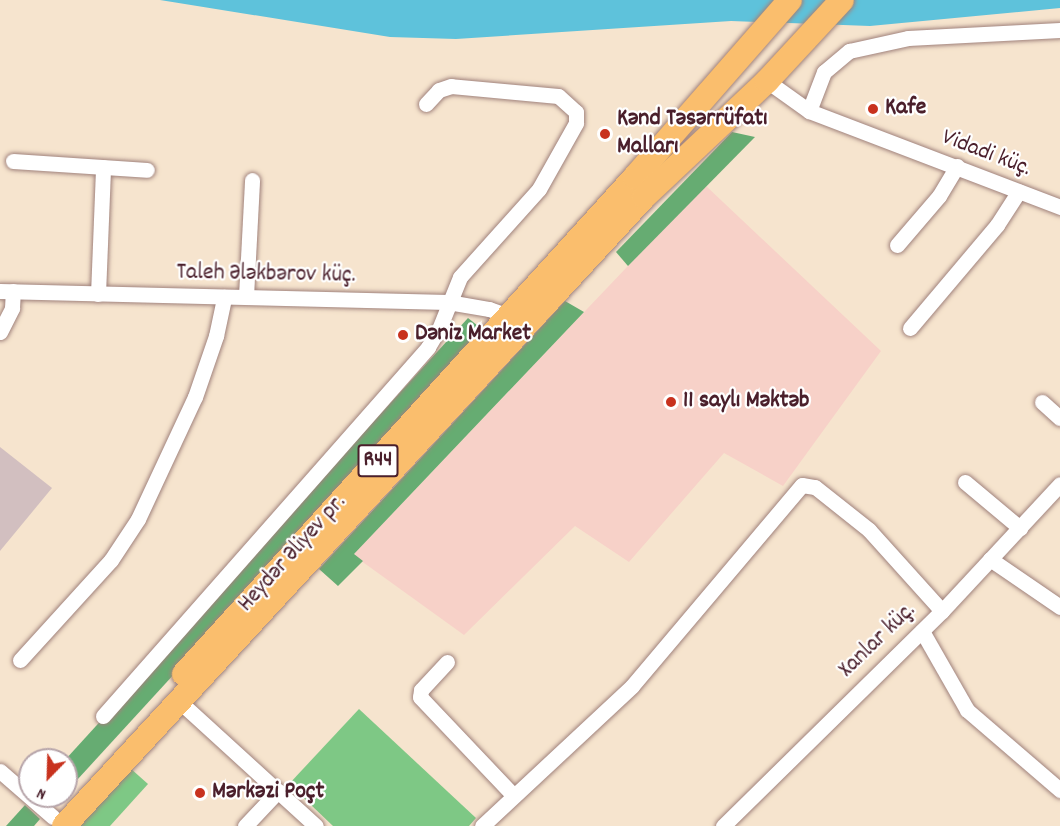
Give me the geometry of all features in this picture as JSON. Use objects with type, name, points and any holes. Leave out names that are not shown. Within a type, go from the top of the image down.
[{"type":"main road","name":"Heydər Əliyev pr.","points":[[54,823],[180,702],[518,321],[706,91],[790,0]]},
{"type":"main road","name":"Heydər Əliyev pr.","points":[[54,823],[518,321],[668,172],[767,81],[842,0]]},
{"type":"main road","points":[[706,91],[731,113]]},
{"type":"street","points":[[809,111],[824,72],[849,51],[908,38],[1060,30]]},
{"type":"street","name":"Vidadi küç.","points":[[767,81],[809,111],[1060,207]]},
{"type":"street","points":[[103,716],[428,347],[439,329],[448,302],[474,257],[539,189],[571,135],[576,112],[558,96],[451,86],[439,90],[426,104]]},
{"type":"street","points":[[13,161],[147,170]]},
{"type":"street","points":[[897,246],[939,196],[957,166]]},
{"type":"street","points":[[98,294],[103,167]]},
{"type":"street","points":[[246,296],[252,180]]},
{"type":"street","points":[[910,328],[997,225],[1019,190]]},
{"type":"street","points":[[0,332],[12,308],[7,291]]},
{"type":"street","name":"Taleh Ələkbərov küç.","points":[[7,291],[448,302],[518,321]]},
{"type":"street","points":[[20,660],[111,560],[138,519],[195,397],[216,336],[224,297]]},
{"type":"street","points":[[1042,402],[1060,418]]},
{"type":"street","points":[[965,483],[1020,528]]},
{"type":"street","name":"Xanlar küç.","points":[[723,826],[942,611],[1060,484]]},
{"type":"street","points":[[482,826],[639,678],[802,485],[814,487],[869,530],[942,611]]},
{"type":"street","points":[[990,559],[1060,607]]},
{"type":"street","points":[[922,631],[968,710],[1060,790]]},
{"type":"street","points":[[447,662],[421,690],[420,697],[513,795]]},
{"type":"street","points":[[180,702],[316,826]]},
{"type":"street","points":[[0,771],[54,823]]},
{"type":"street","points":[[245,826],[278,791]]},
{"type":"shaded area","name":"11 saylı Məktəb","points":[[705,185],[881,351],[783,486],[724,453],[629,562],[575,526],[464,635],[353,555]]},
{"type":"shaded area","points":[[0,447],[52,488],[0,551]]},
{"type":"green space","points":[[732,132],[755,137],[628,266],[616,252]]},
{"type":"green space","points":[[565,301],[584,312],[354,554],[363,561],[338,586],[319,569]]},
{"type":"green space","points":[[468,318],[487,333],[78,779],[78,748],[76,748]]},
{"type":"green space","points":[[359,709],[476,818],[469,826],[333,826],[289,784]]},
{"type":"green space","points":[[130,768],[148,784],[110,826],[75,826]]},
{"type":"green space","points":[[22,808],[28,808],[40,819],[34,826],[6,826]]},
{"type":"water","points":[[160,0],[1060,0],[1060,8],[870,26],[731,21],[456,39],[390,37]]},
{"type":"place","name":"Kafe","points":[[873,109]]},
{"type":"place","name":"Kənd Təsərrüfatı Malları","points":[[605,134]]},
{"type":"place","name":"Dəniz Market","points":[[403,335]]},
{"type":"place","name":"11 saylı Məktəb","points":[[671,402]]},
{"type":"place","name":"Mərkəzi Poçt","points":[[200,793]]}]
